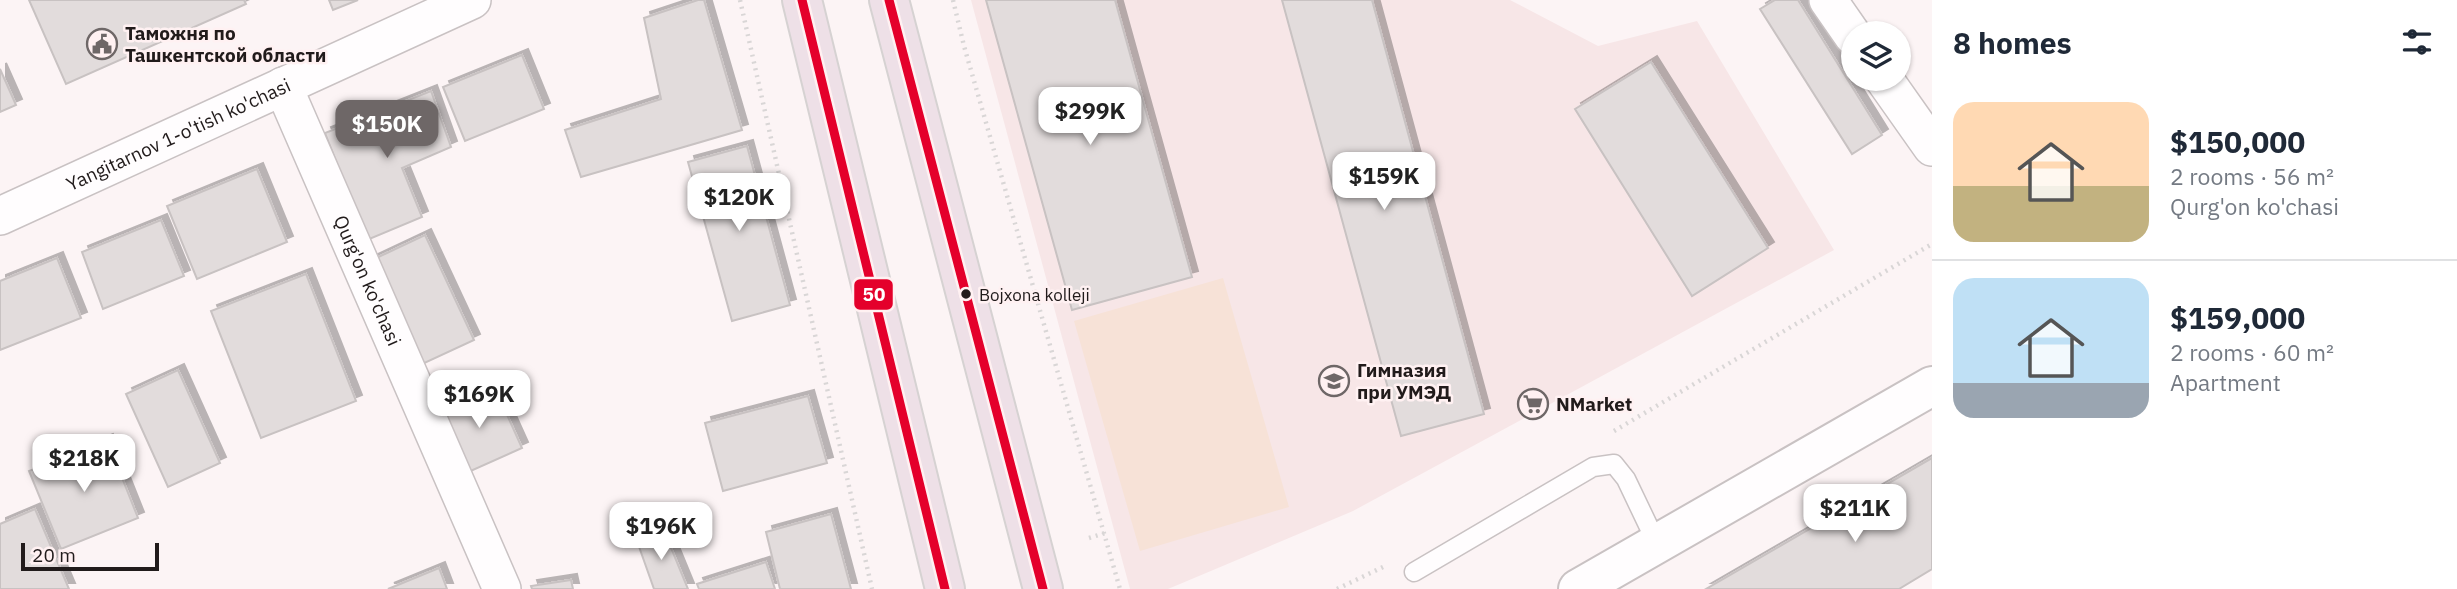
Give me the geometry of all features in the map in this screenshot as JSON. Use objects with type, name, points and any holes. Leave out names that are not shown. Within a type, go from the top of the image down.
[{"type":"highway","points":[[802,0],[945,589]]},
{"type":"highway","points":[[889,0],[1043,589]]},
{"type":"main road","points":[[1578,589],[1932,386]]},
{"type":"street","name":"Yangitarnov 1-o'tish ko'chasi","points":[[0,216],[472,0]]},
{"type":"street","points":[[1828,0],[1843,21]]},
{"type":"street","name":"Qurg'on ko'chasi","points":[[283,86],[502,589]]},
{"type":"street","points":[[1892,91],[1932,147]]},
{"type":"lane","points":[[1414,572],[1593,467],[1614,464],[1626,479],[1657,544]]},
{"type":"path","points":[[740,0],[872,589]]},
{"type":"path","points":[[953,0],[1120,589]]},
{"type":"path","points":[[1611,433],[1932,244]]},
{"type":"path","points":[[1089,538],[1105,533]]},
{"type":"path","points":[[1337,589],[1385,566]]},
{"type":"shaded area","name":"Гимназия при УМЭД","points":[[971,0],[1510,0],[1598,46],[1697,21],[1834,250],[1353,511],[1168,589],[1130,589]]},
{"type":"shaded area","points":[[1223,278],[1289,507],[1140,551],[1074,321]]},
{"type":"building","name":"Таможня по Ташкентской области","points":[[29,0],[244,0],[246,4],[66,84]]},
{"type":"building","points":[[329,0],[358,0],[333,10]]},
{"type":"building","points":[[704,0],[742,130],[581,177],[565,130],[661,99],[644,18]]},
{"type":"building","points":[[986,0],[1115,0],[1192,277],[1072,310]]},
{"type":"building","points":[[1282,0],[1372,0],[1484,414],[1401,436]]},
{"type":"building","points":[[1775,0],[1798,0],[1841,69],[1841,91],[1855,91],[1882,135],[1852,154],[1760,9]]},
{"type":"building","points":[[522,55],[544,109],[465,141],[443,87]]},
{"type":"building","points":[[1651,62],[1768,248],[1692,296],[1575,109]]},
{"type":"building","points":[[0,69],[16,105],[0,112]]},
{"type":"building","points":[[431,91],[451,147],[402,168],[422,217],[367,240],[325,133]]},
{"type":"building","points":[[747,146],[790,305],[732,321],[688,162]]},
{"type":"building","points":[[257,169],[287,242],[197,279],[167,206]]},
{"type":"building","points":[[161,220],[184,276],[103,309],[82,252]]},
{"type":"building","points":[[425,235],[474,340],[418,366],[370,261]]},
{"type":"building","points":[[57,258],[81,318],[0,350],[0,281]]},
{"type":"building","points":[[306,274],[356,401],[261,438],[211,311]]},
{"type":"building","points":[[178,370],[220,463],[168,487],[126,394]]},
{"type":"building","points":[[494,386],[522,448],[464,474],[435,413]]},
{"type":"building","points":[[808,396],[827,463],[723,491],[705,423]]},
{"type":"building","points":[[107,440],[138,518],[61,549],[29,471]]},
{"type":"building","points":[[1932,458],[1932,569],[1899,589],[1706,589]]},
{"type":"building","points":[[35,509],[69,589],[0,589],[0,524]]},
{"type":"building","points":[[831,514],[851,589],[780,589],[766,532]]},
{"type":"building","points":[[662,526],[688,589],[654,589],[637,541]]},
{"type":"building","points":[[766,562],[775,589],[699,589],[697,584]]},
{"type":"building","points":[[439,568],[447,589],[388,589]]},
{"type":"building","points":[[571,580],[573,589],[532,589],[531,586]]},
{"type":"transit line","name":"50","points":[[802,0],[945,589]]},
{"type":"transit line","name":"50","points":[[889,0],[1043,589]]},
{"type":"place","name":"Таможня по Ташкентской области","points":[[102,44]]},
{"type":"place","name":"Bojxona kolleji","points":[[966,294]]},
{"type":"place","name":"Гимназия при УМЭД","points":[[1334,381]]},
{"type":"place","name":"NMarket","points":[[1533,404]]}]
